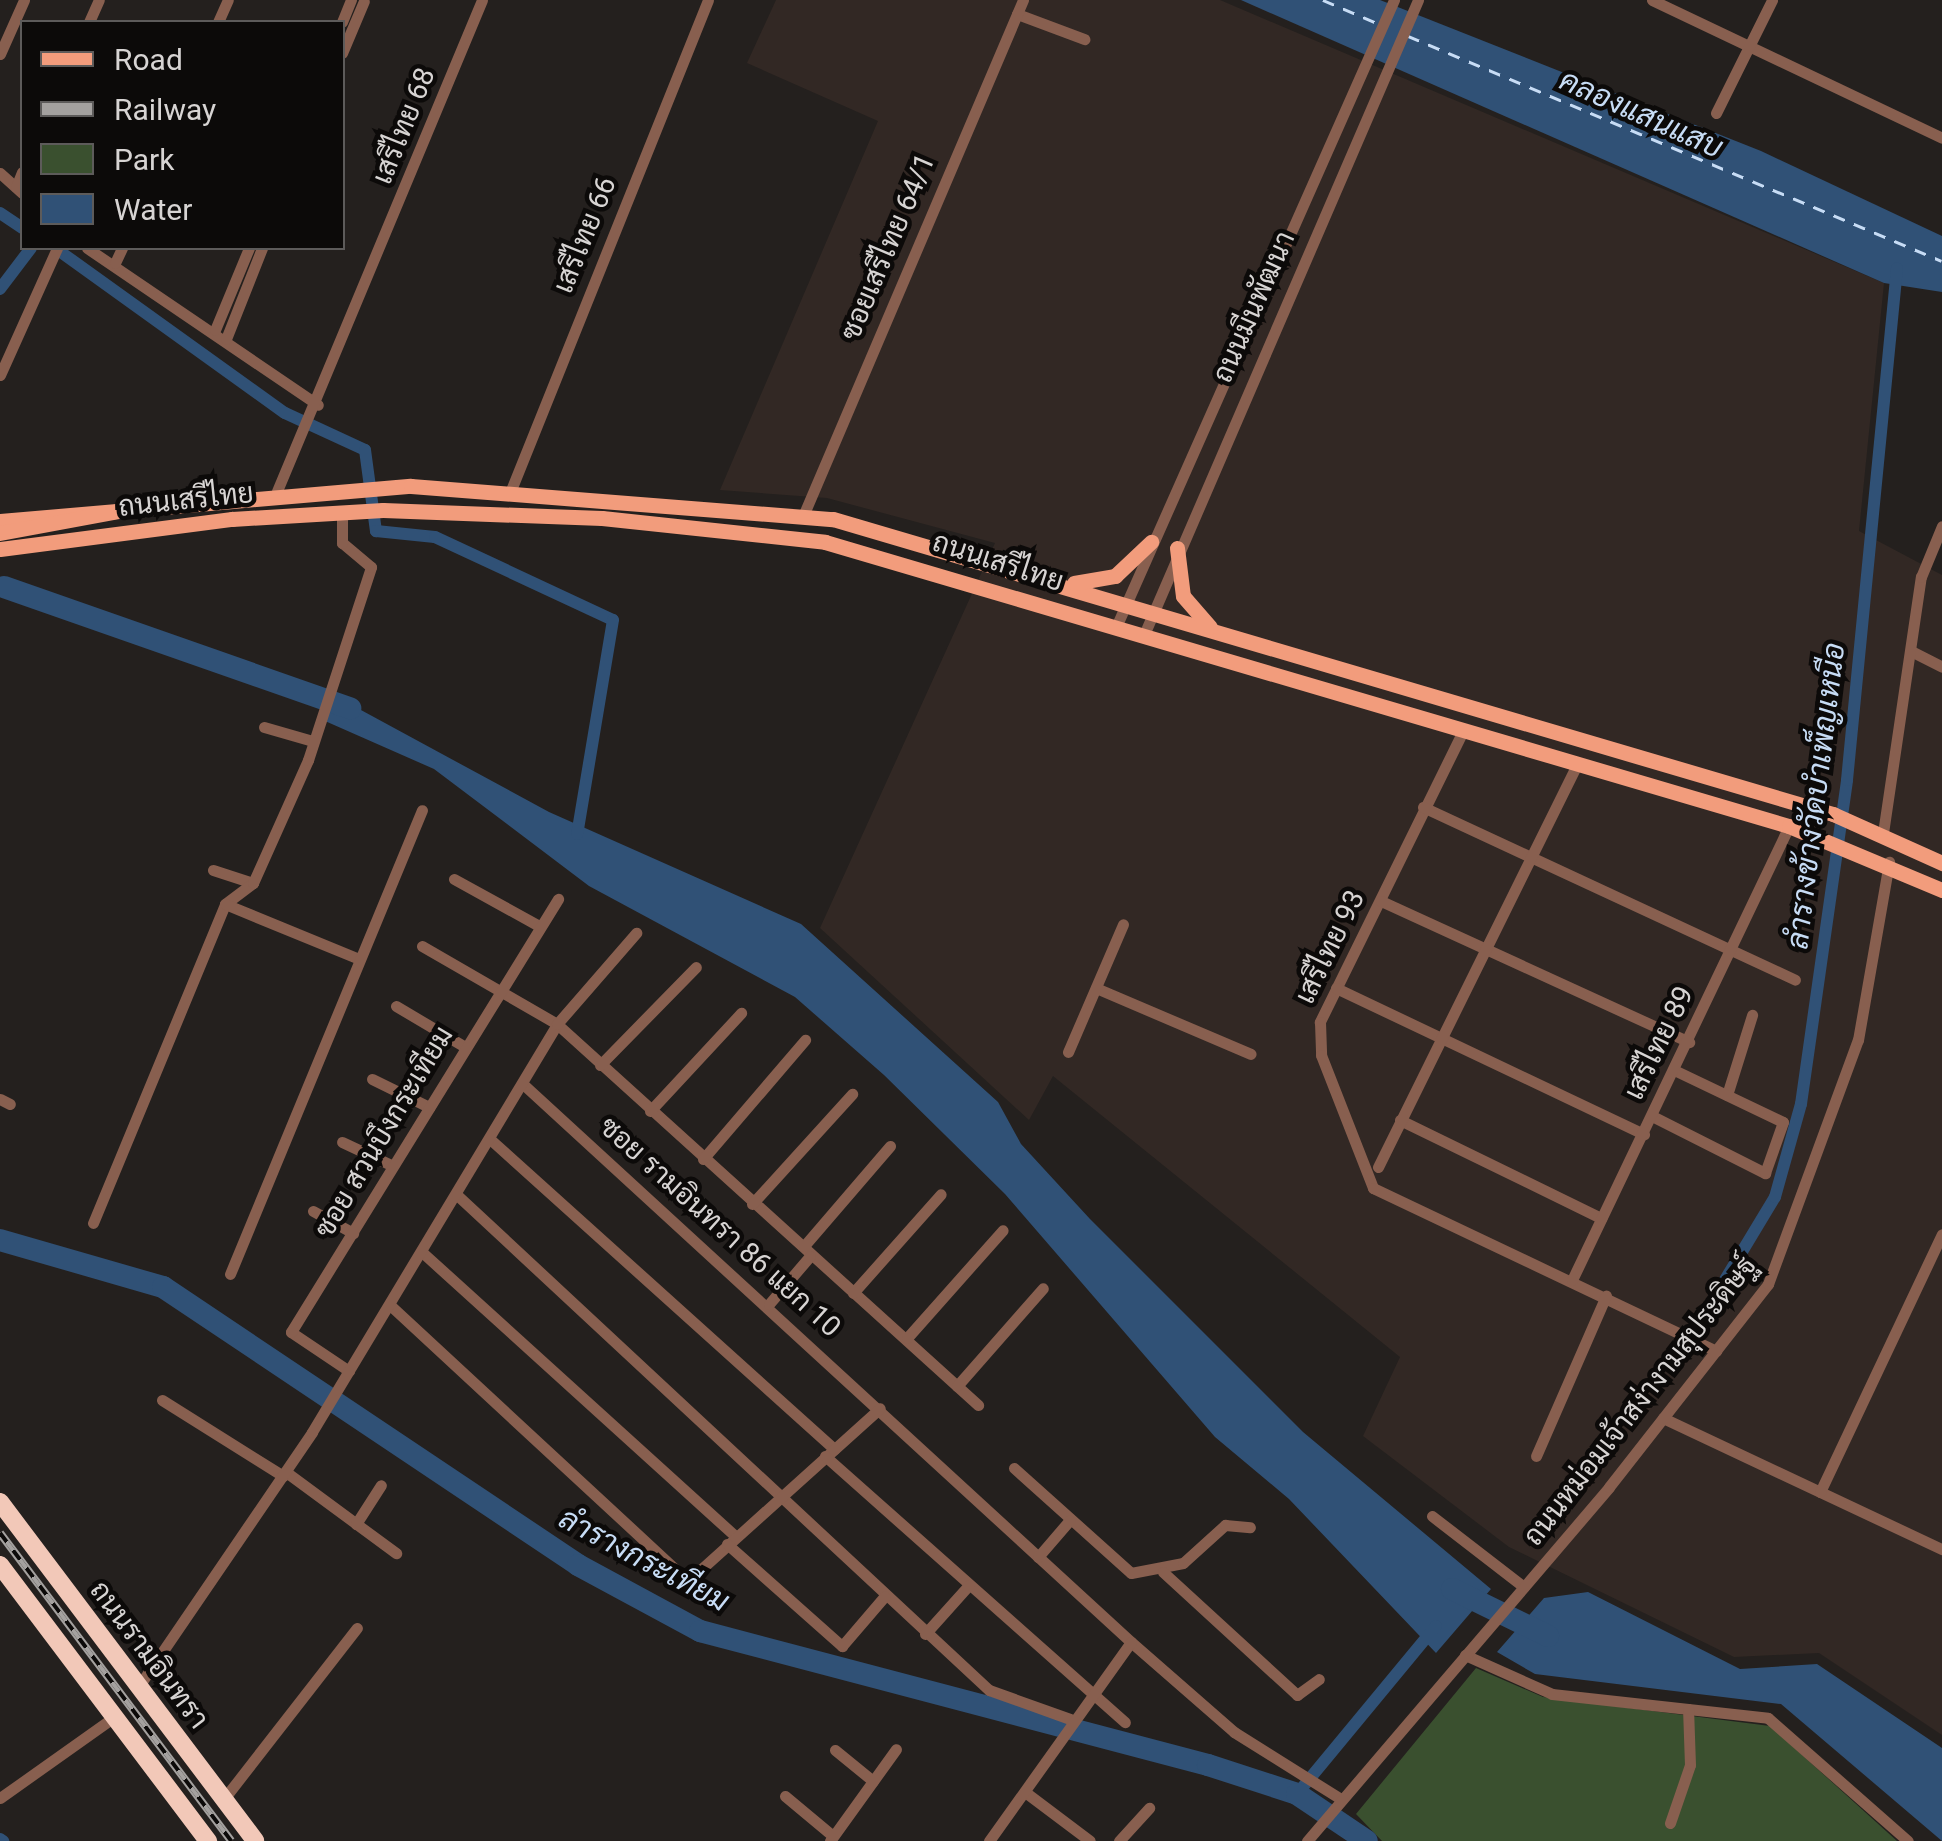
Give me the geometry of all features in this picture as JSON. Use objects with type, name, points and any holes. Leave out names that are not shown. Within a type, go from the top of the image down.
[{"type":"highway","name":"ถนนรามอินทรา","points":[[0,1502],[254,1841]]},
{"type":"highway","points":[[0,1564],[208,1841]]},
{"type":"main road","name":"ถนนเสรีไทย","points":[[0,520],[145,502],[383,486],[511,490],[803,516],[911,535],[1223,637],[1841,817],[1942,863]]},
{"type":"main road","points":[[0,533],[145,502]]},
{"type":"main road","name":"ถนนเสรีไทย","points":[[0,549],[383,510],[602,518],[825,542],[1116,627],[1461,735],[1789,826],[1890,862],[1942,890]]},
{"type":"main road","points":[[1060,582],[1114,576],[1151,542]]},
{"type":"main road","points":[[1178,548],[1182,596],[1223,637]]},
{"type":"street","points":[[0,54],[24,0]]},
{"type":"street","name":"เสรีไทย 68","points":[[276,491],[317,406],[482,0]]},
{"type":"street","name":"เสรีไทย 66","points":[[511,490],[708,0]]},
{"type":"street","name":"ซอยเสรีไทย 64/1","points":[[803,516],[1023,0]]},
{"type":"street","name":"ถนนมีนพัฒนา","points":[[1116,627],[1394,0]]},
{"type":"street","name":"ถนนมีนพัฒนา","points":[[1143,637],[1178,548],[1418,0]]},
{"type":"street","points":[[1652,0],[1942,138]]},
{"type":"street","points":[[1716,113],[1772,0]]},
{"type":"street","points":[[345,42],[358,1]]},
{"type":"street","points":[[1017,14],[1084,39]]},
{"type":"street","points":[[0,173],[19,190]]},
{"type":"street","points":[[0,374],[56,250]]},
{"type":"street","points":[[91,250],[215,330],[317,406]]},
{"type":"street","points":[[115,263],[121,250]]},
{"type":"street","points":[[215,330],[248,250]]},
{"type":"street","points":[[226,338],[261,250]]},
{"type":"street","points":[[93,1223],[225,904],[253,883],[371,567],[342,543],[345,511]]},
{"type":"street","points":[[1882,833],[1921,577],[1942,526]]},
{"type":"street","points":[[1911,650],[1942,668]]},
{"type":"street","points":[[264,728],[309,740]]},
{"type":"street","name":"เสรีไทย 93","points":[[1461,735],[1320,1022],[1321,1055],[1372,1188],[1572,1280]]},
{"type":"street","points":[[1378,1167],[1481,950],[1575,768]]},
{"type":"street","points":[[1423,807],[1795,980]]},
{"type":"street","points":[[230,1274],[422,810]]},
{"type":"street","name":"เสรีไทย 89","points":[[1572,1280],[1789,826]]},
{"type":"street","name":"ถนนหม่อมเจ้าสง่างามสุประดิษฐ์","points":[[1306,1841],[1521,1591],[1716,1351],[1782,1260],[1816,1172],[1858,1040],[1890,862]]},
{"type":"street","points":[[212,870],[253,883]]},
{"type":"street","points":[[454,878],[540,926]]},
{"type":"street","name":"ซอย สวนบึงกระเทียม","points":[[348,1372],[291,1332],[499,988],[558,899]]},
{"type":"street","points":[[1381,901],[1689,1042]]},
{"type":"street","points":[[225,904],[359,960]]},
{"type":"street","points":[[1068,1052],[1123,924]]},
{"type":"street","points":[[139,1686],[312,1432],[458,1195],[557,1024],[636,933]]},
{"type":"street","points":[[422,946],[557,1024],[978,1405]]},
{"type":"street","points":[[600,1066],[696,968]]},
{"type":"street","points":[[1096,988],[1251,1054]]},
{"type":"street","points":[[1336,988],[1444,1034],[1644,1134]]},
{"type":"street","points":[[396,1006],[466,1047]]},
{"type":"street","points":[[650,1111],[741,1013]]},
{"type":"street","points":[[1727,1095],[1752,1015]]},
{"type":"street","points":[[703,1159],[805,1040]]},
{"type":"street","points":[[1652,1116],[1765,1173],[1783,1122],[1674,1070]]},
{"type":"street","points":[[372,1079],[428,1108]]},
{"type":"street","name":"ซอย รามอินทรา 86 แยก 10","points":[[524,1084],[769,1304],[1131,1642],[1234,1732],[1310,1778],[1339,1802]]},
{"type":"street","points":[[752,1204],[852,1094]]},
{"type":"street","points":[[1400,1120],[1601,1218]]},
{"type":"street","points":[[491,1140],[968,1585],[1125,1722]]},
{"type":"street","points":[[342,1142],[393,1166]]},
{"type":"street","points":[[769,1304],[890,1146]]},
{"type":"street","points":[[853,1293],[941,1194]]},
{"type":"street","points":[[458,1195],[783,1496],[884,1597],[989,1690],[1070,1720]]},
{"type":"street","points":[[313,1212],[352,1233]]},
{"type":"street","points":[[907,1338],[1002,1230]]},
{"type":"street","points":[[1820,1492],[1942,1234]]},
{"type":"street","points":[[423,1253],[842,1646],[884,1597]]},
{"type":"street","points":[[1572,1280],[1716,1351]]},
{"type":"street","points":[[957,1386],[1043,1288]]},
{"type":"street","points":[[1536,1456],[1606,1296]]},
{"type":"street","points":[[391,1306],[688,1581],[880,1408]]},
{"type":"street","points":[[162,1400],[285,1474],[396,1553]]},
{"type":"street","points":[[1662,1418],[1942,1550]]},
{"type":"street","points":[[1014,1468],[1132,1573],[1163,1572],[1219,1528],[1250,1527]]},
{"type":"street","points":[[356,1524],[381,1486]]},
{"type":"street","points":[[1432,1516],[1521,1591]]},
{"type":"street","points":[[1038,1557],[1070,1521]]},
{"type":"street","points":[[1163,1572],[1297,1695],[1319,1679]]},
{"type":"street","points":[[924,1634],[968,1585]]},
{"type":"street","points":[[223,1800],[357,1628]]},
{"type":"street","points":[[989,1841],[1026,1792],[1070,1720],[1131,1642]]},
{"type":"street","points":[[1465,1655],[1552,1694],[1781,1724],[1908,1841]]},
{"type":"street","points":[[1670,1824],[1690,1766],[1688,1710]]},
{"type":"street","points":[[0,1798],[114,1717]]},
{"type":"street","points":[[786,1796],[832,1838],[896,1749]]},
{"type":"street","points":[[834,1750],[873,1781]]},
{"type":"street","points":[[1026,1792],[1090,1841]]},
{"type":"street","points":[[1119,1841],[1149,1808]]},
{"type":"shaded area","points":[[776,0],[1220,0],[1884,283],[1859,531],[1942,575],[1942,1735],[1819,1653],[1734,1657],[1509,1547],[1363,1436],[1400,1357],[1053,1076],[1029,1120],[820,928],[995,543],[827,498],[720,490],[878,121],[747,63]]},
{"type":"green space","points":[[1476,1668],[1543,1697],[1770,1726],[1897,1841],[1382,1841],[1356,1814]]},
{"type":"water","name":"คลองแสนแสบ","points":[[1241,0],[1380,0],[1761,151],[1942,236],[1942,292],[1884,283]]},
{"type":"water","points":[[337,697],[549,812],[801,924],[998,1102],[1021,1144],[1090,1219],[1303,1432],[1491,1589],[1436,1653],[1289,1499],[1215,1437],[1005,1194],[884,1075],[795,997],[589,886],[434,769],[325,721]]},
{"type":"water","points":[[1588,1592],[1740,1669],[1817,1664],[1942,1748],[1942,1841],[1781,1704],[1535,1674],[1497,1652],[1544,1598]]},
{"type":"waterway","points":[[0,213],[20,227]]},
{"type":"waterway","points":[[0,289],[29,250]]},
{"type":"waterway","points":[[62,253],[285,413],[365,450],[376,531],[435,537],[613,620],[577,834]]},
{"type":"waterway","name":"ลำรางข้างวัดบำเพ็ญเหนือ","points":[[1702,1318],[1775,1197],[1801,1104],[1847,780],[1897,268]]},
{"type":"waterway","points":[[4,587],[350,708]]},
{"type":"waterway","name":"ลำรางกระเทียม","points":[[0,1240],[163,1287],[578,1565],[700,1631],[1208,1765],[1297,1794],[1367,1841]]},
{"type":"waterway","points":[[1452,1589],[1548,1636]]},
{"type":"waterway","points":[[1297,1794],[1436,1626]]},
{"type":"ferry route","points":[[1323,0],[1377,23]]},
{"type":"ferry route","points":[[1408,36],[1942,261]]},
{"type":"railway","points":[[0,1533],[231,1841]]}]
